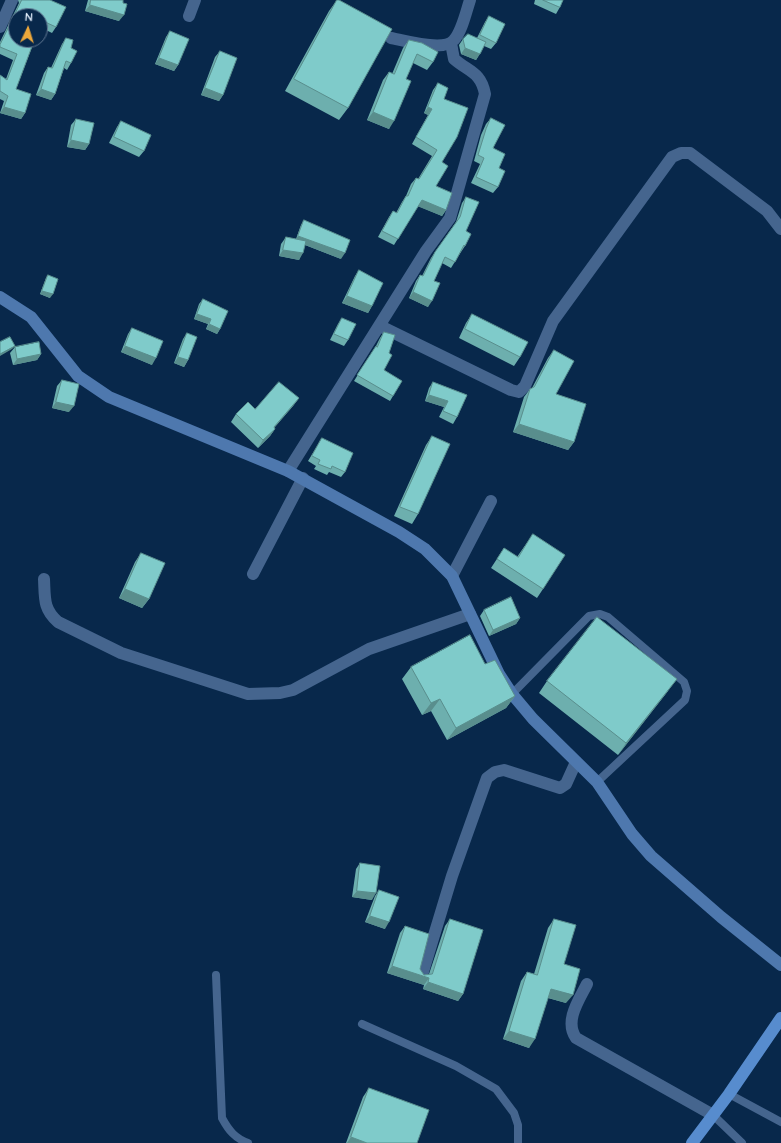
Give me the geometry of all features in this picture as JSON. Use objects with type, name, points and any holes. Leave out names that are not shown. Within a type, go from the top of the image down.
[{"type":"main road","points":[[692,1143],[781,1018]]},
{"type":"street","points":[[0,27],[12,0]]},
{"type":"street","points":[[189,16],[194,0]]},
{"type":"street","points":[[391,38],[441,46],[451,43],[457,36],[470,0]]},
{"type":"street","points":[[288,471],[426,251],[450,218],[471,139],[484,102],[485,94],[479,78],[473,71],[454,59],[451,43]]},
{"type":"street","points":[[380,326],[510,390],[519,392],[525,386],[553,321],[672,157],[681,152],[690,153],[767,211],[781,229]]},
{"type":"street","points":[[0,296],[30,317],[42,330],[68,366],[92,387],[135,409],[303,478],[415,542],[452,576],[499,674],[512,694],[533,719],[597,782],[632,834],[651,856],[721,917],[781,965]]},
{"type":"street","points":[[253,574],[303,478]]},
{"type":"street","points":[[452,576],[491,501]]},
{"type":"street","points":[[44,579],[46,606],[50,614],[58,622],[122,652],[248,694],[280,693],[293,690],[369,649],[470,614]]},
{"type":"street","points":[[422,975],[452,876],[487,778],[495,772],[504,770],[560,788],[566,784],[576,762]]},
{"type":"street","points":[[587,984],[573,1016],[572,1030],[576,1038],[713,1115]]},
{"type":"lane","points":[[512,694],[589,616],[597,614],[608,617],[684,682],[687,691],[685,700],[597,782]]},
{"type":"lane","points":[[216,975],[222,1118],[229,1131],[238,1139],[248,1143]]},
{"type":"lane","points":[[362,1024],[456,1066],[496,1089],[514,1114],[518,1125],[518,1143]]},
{"type":"lane","points":[[728,1094],[781,1122]]},
{"type":"lane","points":[[713,1115],[742,1143]]},
{"type":"building","points":[[22,0],[50,0],[66,7],[56,27],[48,23],[48,8],[18,8]]},
{"type":"building","points":[[91,0],[123,0],[123,3],[127,4],[124,15],[90,5]]},
{"type":"building","points":[[337,0],[392,29],[348,108],[294,79]]},
{"type":"building","points":[[543,0],[563,0],[560,7]]},
{"type":"building","points":[[489,16],[505,24],[496,43],[480,35]]},
{"type":"building","points":[[8,29],[8,48],[31,48],[16,89],[31,94],[25,113],[4,107],[8,96],[0,91],[0,75],[7,80],[17,54],[0,47]]},
{"type":"building","points":[[170,31],[189,39],[178,65],[159,58]]},
{"type":"building","points":[[468,34],[486,42],[480,54],[465,48],[463,39]]},
{"type":"building","points":[[66,38],[73,40],[71,48],[77,51],[71,63],[66,61],[55,94],[41,89],[48,67],[52,68]]},
{"type":"building","points":[[409,40],[422,43],[438,52],[433,62],[417,54],[406,79],[411,81],[394,121],[373,112],[389,72],[394,74]]},
{"type":"building","points":[[220,51],[237,58],[223,95],[205,88]]},
{"type":"building","points":[[438,83],[448,88],[444,99],[468,108],[457,137],[442,162],[448,166],[436,186],[452,193],[446,210],[422,200],[398,239],[382,231],[393,211],[397,213],[406,196],[408,196],[416,178],[419,179],[437,150],[416,137],[432,109],[428,107]]},
{"type":"building","points":[[491,118],[505,125],[493,148],[505,154],[499,168],[505,171],[498,187],[476,177],[484,158],[478,155]]},
{"type":"building","points":[[76,119],[94,123],[89,144],[71,140]]},
{"type":"building","points":[[121,121],[151,135],[144,151],[114,137]]},
{"type":"building","points":[[466,197],[479,202],[466,231],[471,234],[455,262],[445,257],[434,281],[440,283],[432,301],[413,292],[420,275],[423,276],[435,252],[460,217]]},
{"type":"building","points":[[304,220],[350,240],[345,253],[298,236]]},
{"type":"building","points":[[286,237],[306,241],[303,253],[283,250]]},
{"type":"building","points":[[359,270],[383,283],[372,306],[347,296]]},
{"type":"building","points":[[48,275],[58,279],[53,294],[42,291]]},
{"type":"building","points":[[203,299],[228,311],[220,329],[209,324],[211,319],[197,314]]},
{"type":"building","points":[[472,314],[528,342],[520,357],[465,329]]},
{"type":"building","points":[[342,318],[356,324],[348,340],[334,334]]},
{"type":"building","points":[[132,328],[163,341],[156,358],[125,346]]},
{"type":"building","points":[[384,332],[395,335],[389,353],[392,355],[384,370],[402,381],[393,396],[357,375],[376,346],[377,347]]},
{"type":"building","points":[[187,333],[197,337],[188,360],[178,357]]},
{"type":"building","points":[[10,337],[15,346],[0,354],[0,342]]},
{"type":"building","points":[[39,342],[41,354],[17,359],[15,347]]},
{"type":"building","points":[[554,350],[574,361],[556,394],[586,404],[574,442],[519,424],[530,389],[534,387]]},
{"type":"building","points":[[62,380],[79,384],[74,406],[56,402]]},
{"type":"building","points":[[279,382],[299,398],[274,427],[275,429],[263,440],[236,414],[248,402],[255,409]]},
{"type":"building","points":[[433,382],[467,395],[457,417],[443,411],[448,401],[429,395]]},
{"type":"building","points":[[432,436],[450,444],[418,514],[400,507]]},
{"type":"building","points":[[322,438],[353,453],[345,472],[332,466],[331,469],[318,464],[320,460],[312,456]]},
{"type":"building","points":[[533,534],[565,555],[543,589],[497,559],[504,548],[518,557]]},
{"type":"building","points":[[141,553],[165,563],[149,599],[125,589]]},
{"type":"building","points":[[511,597],[520,618],[493,630],[484,610]]},
{"type":"building","points":[[597,617],[677,679],[626,743],[547,681]]},
{"type":"building","points":[[470,635],[485,664],[495,660],[515,696],[456,728],[440,699],[431,703],[411,667]]},
{"type":"building","points":[[360,863],[380,866],[376,893],[357,891]]},
{"type":"building","points":[[379,890],[399,897],[389,922],[370,916]]},
{"type":"building","points":[[450,919],[483,930],[463,994],[428,982],[429,978],[392,966],[405,926],[429,934],[420,969],[424,975],[432,974]]},
{"type":"building","points":[[554,919],[576,925],[564,964],[580,969],[573,995],[551,989],[535,1039],[509,1031],[527,972],[537,975]]},
{"type":"building","points":[[369,1088],[429,1110],[417,1143],[367,1143],[351,1137]]}]
